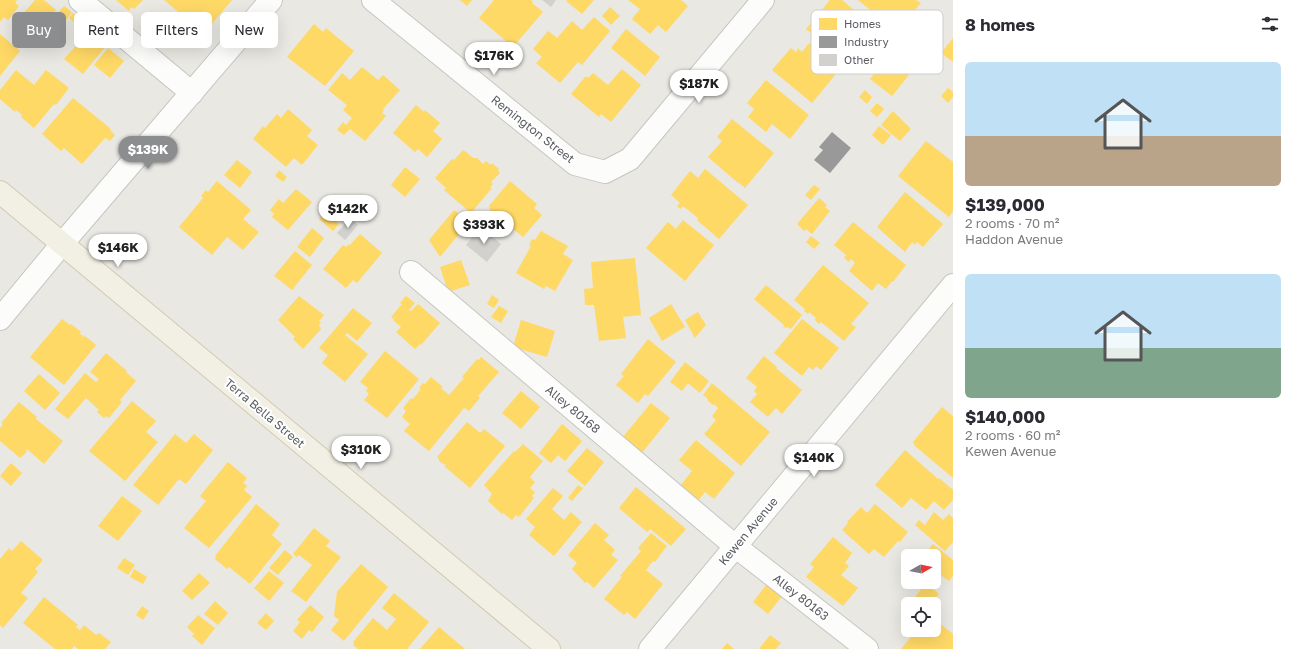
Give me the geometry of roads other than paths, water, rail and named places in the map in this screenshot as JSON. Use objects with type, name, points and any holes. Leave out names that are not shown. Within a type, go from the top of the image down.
[{"type":"main road","name":"Terra Bella Street","points":[[0,192],[549,649]]},
{"type":"street","points":[[80,0],[192,93]]},
{"type":"street","points":[[0,319],[62,244],[271,0]]},
{"type":"street","name":"Remington Street","points":[[373,0],[575,164],[605,172],[630,159],[764,0]]},
{"type":"street","name":"Alley 80168","points":[[411,272],[735,546]]},
{"type":"street","name":"Kewen Avenue","points":[[650,649],[953,285]]},
{"type":"street","name":"Alley 80163","points":[[735,546],[867,649]]}]
